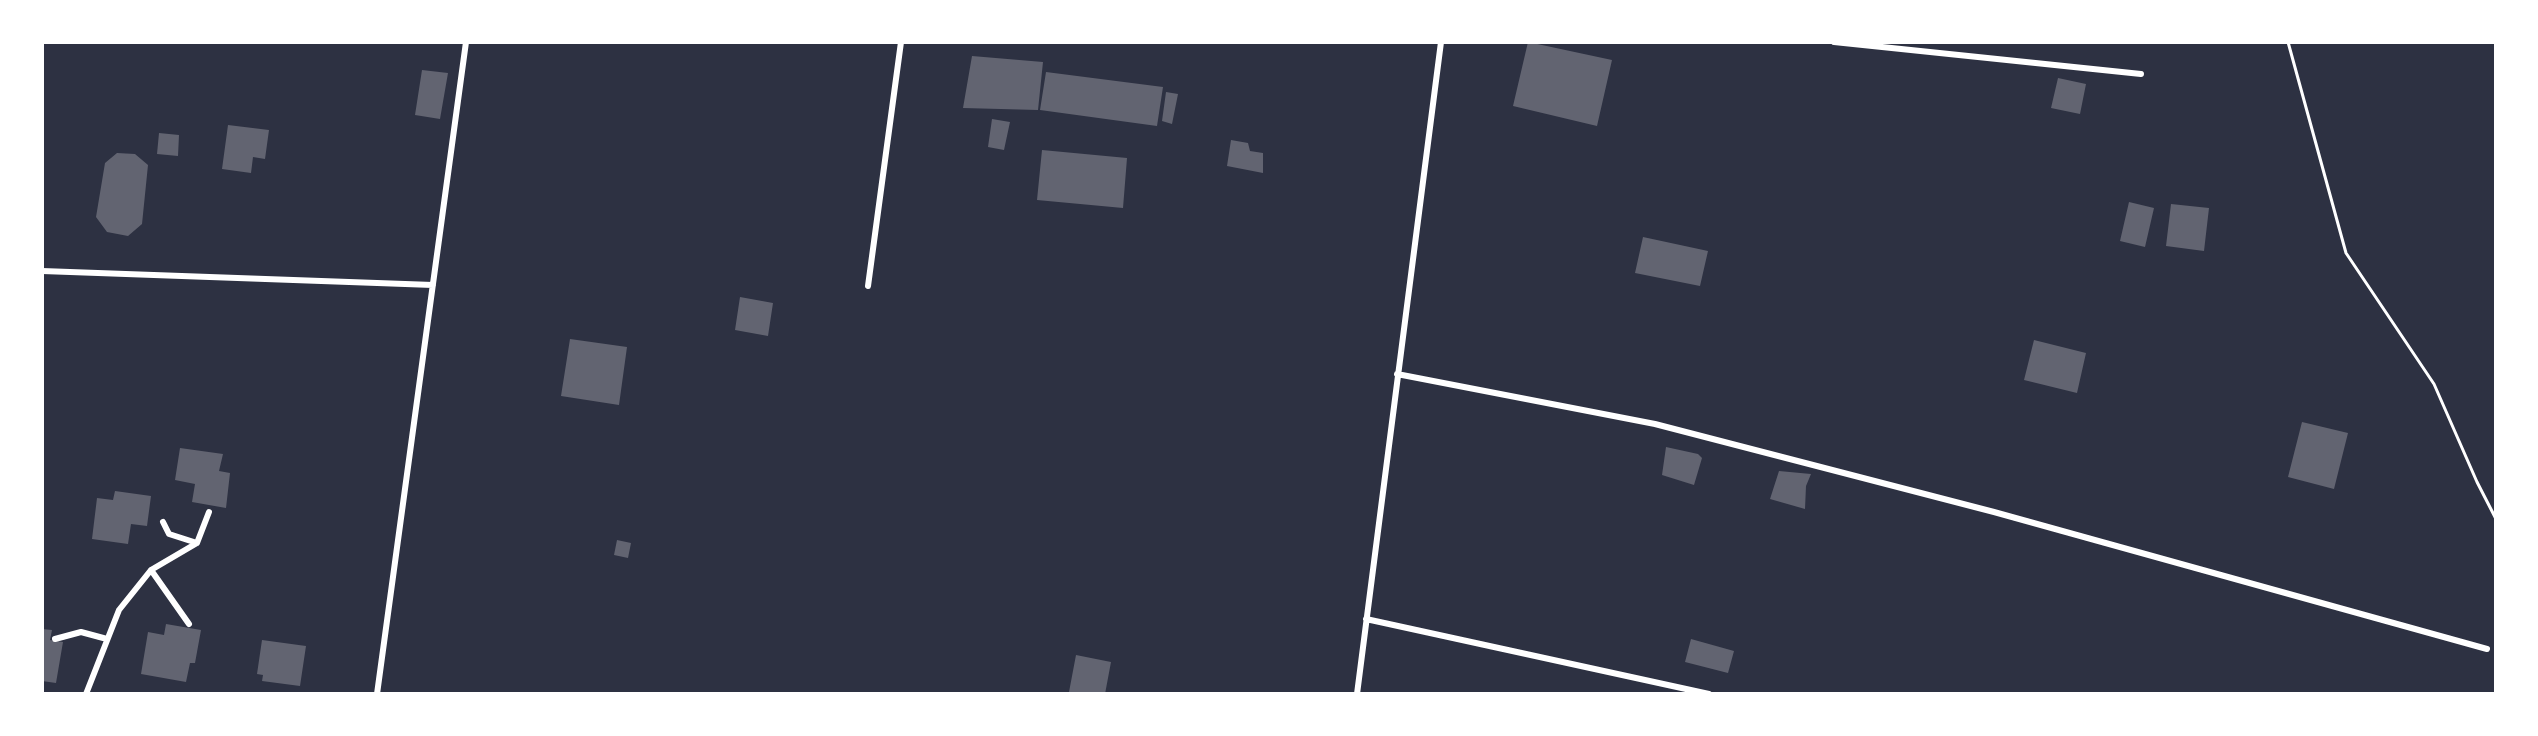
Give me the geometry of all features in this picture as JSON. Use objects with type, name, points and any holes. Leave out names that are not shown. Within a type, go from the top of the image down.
[{"type":"street","points":[[377,694],[466,42]]},
{"type":"street","points":[[867,286],[901,42]]},
{"type":"street","points":[[1357,694],[1441,42]]},
{"type":"street","points":[[1834,42],[2141,74]]},
{"type":"street","points":[[42,271],[433,285]]},
{"type":"street","points":[[1397,374],[1655,424],[1994,512],[2487,649]]},
{"type":"street","points":[[86,694],[119,610],[151,570],[197,543],[209,512]]},
{"type":"street","points":[[163,522],[169,534],[197,543]]},
{"type":"street","points":[[151,570],[189,624]]},
{"type":"street","points":[[1366,619],[1709,694]]},
{"type":"street","points":[[55,639],[81,632],[107,639]]},
{"type":"path","points":[[2288,42],[2346,253],[2434,384],[2477,482],[2496,519]]},
{"type":"building","points":[[1528,42],[1612,60],[1597,126],[1513,106]]},
{"type":"building","points":[[972,56],[1043,62],[1038,110],[963,108]]},
{"type":"building","points":[[422,70],[448,73],[440,119],[415,115]]},
{"type":"building","points":[[1046,72],[1163,87],[1157,126],[1040,110]]},
{"type":"building","points":[[2058,78],[2086,84],[2080,114],[2051,108]]},
{"type":"building","points":[[1166,92],[1178,94],[1172,124],[1162,121]]},
{"type":"building","points":[[992,119],[1010,122],[1004,150],[988,147]]},
{"type":"building","points":[[228,125],[269,130],[265,159],[253,157],[251,173],[222,169]]},
{"type":"building","points":[[159,133],[179,135],[178,156],[157,154]]},
{"type":"building","points":[[1231,140],[1248,143],[1250,151],[1263,153],[1263,173],[1227,166]]},
{"type":"building","points":[[1042,150],[1127,158],[1123,208],[1037,200]]},
{"type":"building","points":[[117,153],[135,154],[148,165],[142,224],[128,236],[107,232],[96,217],[105,163]]},
{"type":"building","points":[[2129,202],[2154,208],[2145,247],[2120,241]]},
{"type":"building","points":[[2171,204],[2209,208],[2204,251],[2166,246]]},
{"type":"building","points":[[1643,237],[1708,251],[1700,286],[1635,273]]},
{"type":"building","points":[[740,297],[773,303],[768,336],[735,330]]},
{"type":"building","points":[[570,339],[627,347],[619,405],[561,396]]},
{"type":"building","points":[[2034,340],[2086,353],[2077,393],[2024,380]]},
{"type":"building","points":[[2302,422],[2348,433],[2334,489],[2288,477]]},
{"type":"building","points":[[1666,447],[1698,454],[1702,458],[1694,485],[1662,475]]},
{"type":"building","points":[[180,448],[223,454],[219,471],[230,473],[226,508],[192,502],[195,484],[175,480]]},
{"type":"building","points":[[1779,471],[1811,474],[1806,486],[1805,509],[1770,499]]},
{"type":"building","points":[[115,491],[151,496],[147,526],[131,524],[128,544],[92,539],[97,498],[113,500]]},
{"type":"building","points":[[617,540],[631,543],[628,558],[614,555]]},
{"type":"building","points":[[166,624],[201,630],[195,663],[190,663],[186,682],[141,674],[148,632],[164,635]]},
{"type":"building","points":[[42,629],[52,630],[50,640],[63,642],[56,683],[42,681]]},
{"type":"building","points":[[1691,639],[1734,651],[1728,673],[1685,662]]},
{"type":"building","points":[[262,640],[306,646],[300,686],[262,681],[263,675],[257,674]]},
{"type":"building","points":[[1076,655],[1111,662],[1105,694],[1069,692]]}]
